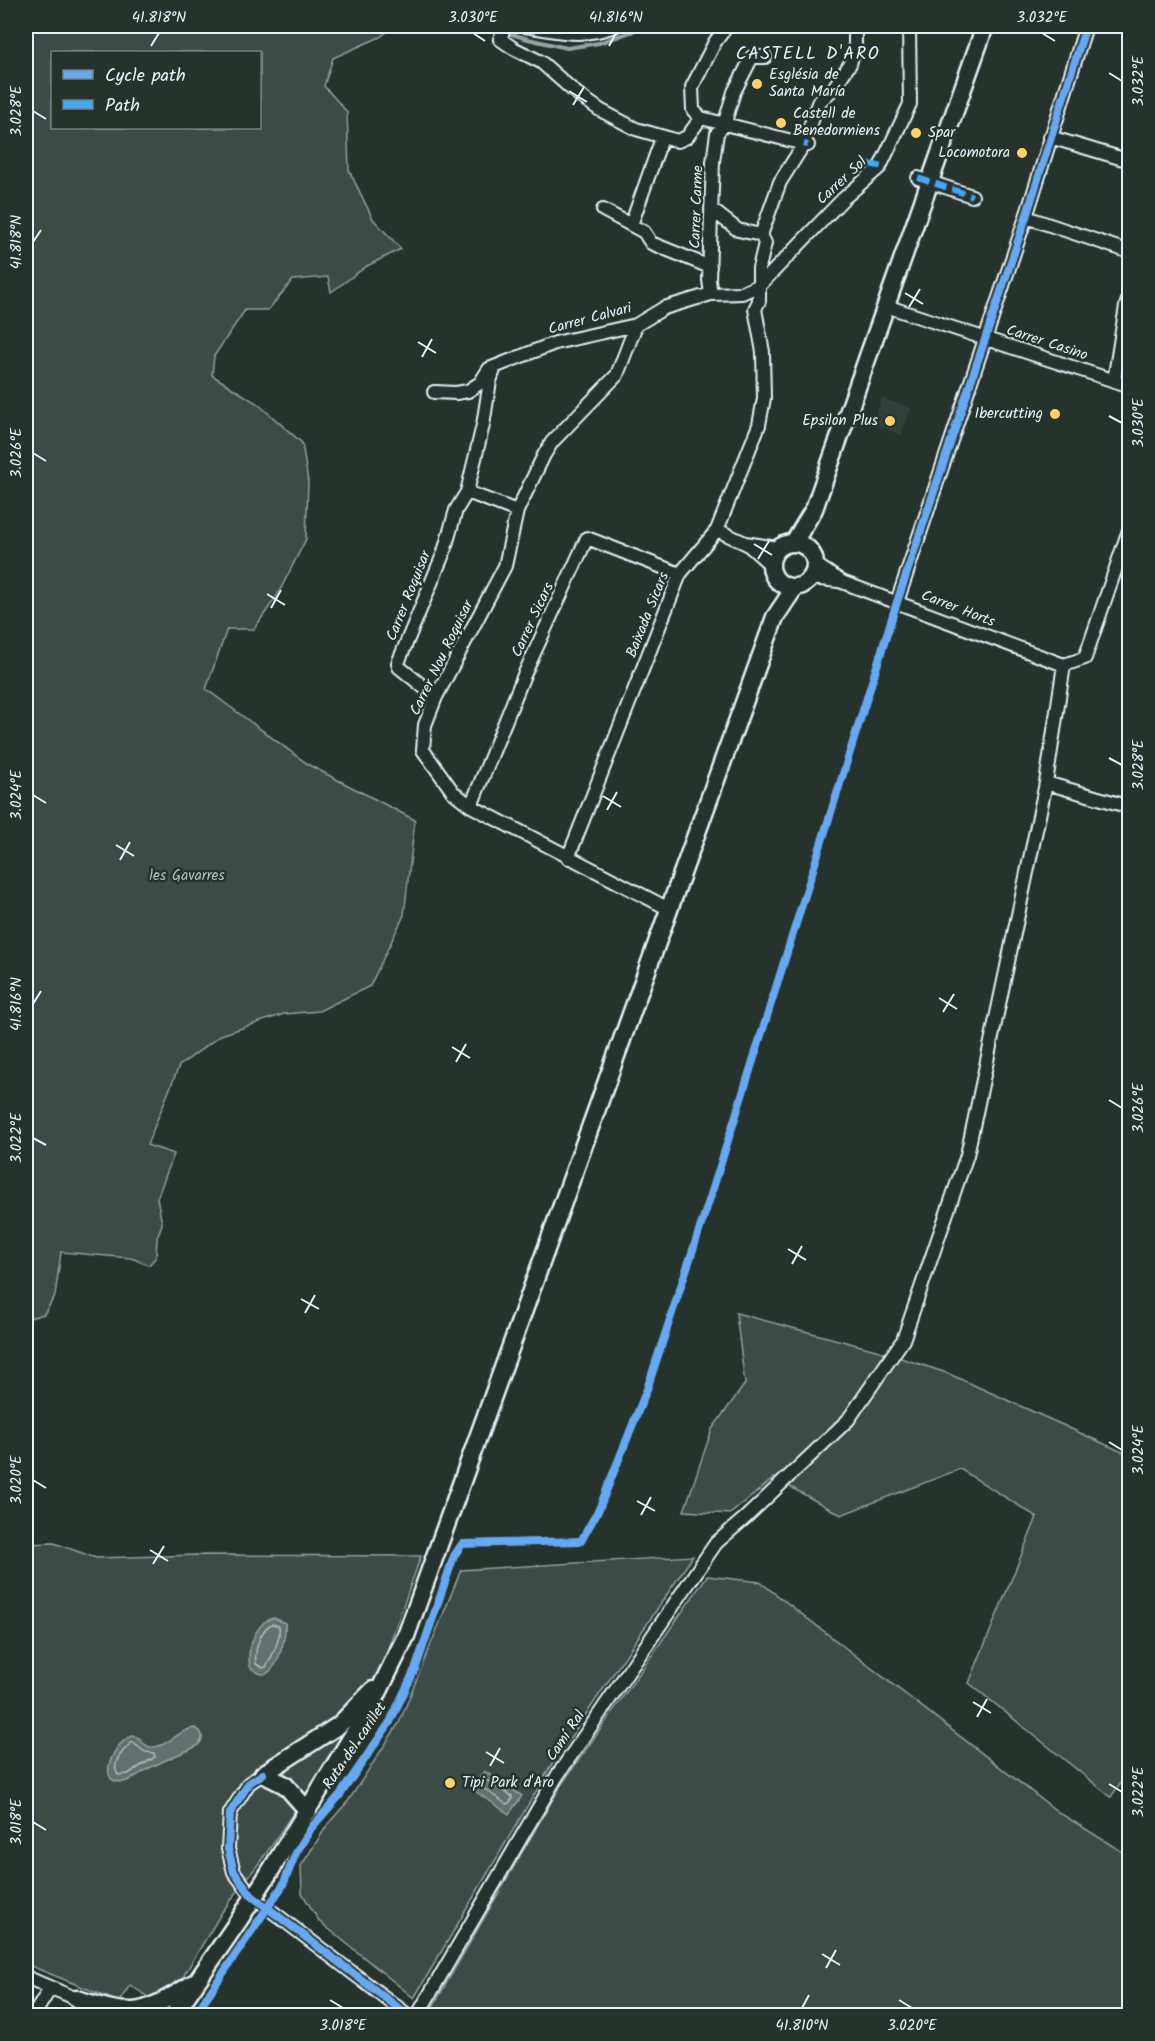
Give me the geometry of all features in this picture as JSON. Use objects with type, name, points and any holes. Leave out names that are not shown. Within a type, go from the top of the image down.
[{"type":"street","points":[[505,26],[500,39],[541,62],[576,93],[600,110],[636,129],[678,141],[687,137],[701,118]]},
{"type":"street","points":[[525,26],[560,33],[596,33],[615,26]]},
{"type":"street","points":[[728,26],[715,42],[692,87],[693,110],[701,118],[806,145]]},
{"type":"street","name":"Baixada Sicars","points":[[568,858],[680,574],[717,530],[759,425],[764,398],[763,352],[755,309],[759,301],[759,268],[765,243],[761,236],[780,182],[806,145],[818,103],[833,88],[850,64],[855,45],[855,26]]},
{"type":"street","name":"Carrer Sol","points":[[742,292],[760,285],[878,166],[910,104],[909,26]]},
{"type":"street","points":[[814,509],[786,545],[773,556],[771,565],[773,573],[786,585],[795,587],[804,584],[812,564],[814,509],[886,306],[924,180],[985,26]]},
{"type":"street","points":[[897,602],[986,339],[1086,26]]},
{"type":"street","name":"Carrer Carme","points":[[711,294],[711,209],[717,134],[724,125],[734,92],[752,57],[765,57]]},
{"type":"street","points":[[1050,137],[1130,161]]},
{"type":"street","points":[[631,225],[662,138]]},
{"type":"street","points":[[924,180],[972,196]]},
{"type":"street","points":[[711,209],[738,230],[761,236]]},
{"type":"street","points":[[603,210],[644,232],[651,243],[710,267]]},
{"type":"street","points":[[1026,217],[1130,252]]},
{"type":"street","points":[[742,292],[755,309]]},
{"type":"street","name":"Carrer Calvari","points":[[434,392],[468,391],[480,383],[489,369],[496,365],[555,343],[636,325],[664,308],[711,294],[742,292]]},
{"type":"street","points":[[1113,381],[1130,294]]},
{"type":"street","name":"Carrer Casino","points":[[886,306],[1130,386]]},
{"type":"street","name":"Carrer Nou Roquisar","points":[[636,325],[617,375],[552,442],[544,455],[517,511],[505,566],[436,697],[425,725],[423,750],[453,792],[471,806],[669,909]]},
{"type":"street","name":"Carrer Roquisar","points":[[436,697],[399,667],[398,663],[444,552],[456,510],[467,492],[483,424],[490,381],[496,365]]},
{"type":"street","points":[[467,492],[517,511]]},
{"type":"street","points":[[1064,665],[1085,658],[1130,527]]},
{"type":"street","points":[[717,530],[746,543],[771,565]]},
{"type":"street","name":"Carrer Sicars","points":[[471,806],[524,675],[587,538],[680,574]]},
{"type":"street","points":[[746,543],[802,544],[812,564]]},
{"type":"street","name":"Carrer Horts","points":[[812,564],[842,582],[1064,665]]},
{"type":"street","points":[[775,617],[778,580]]},
{"type":"street","points":[[173,2016],[239,1920],[308,1811],[392,1666],[435,1559],[775,617],[795,587]]},
{"type":"street","name":"Camí Ral","points":[[417,2016],[557,1776],[716,1543],[746,1518],[848,1420],[903,1340],[967,1155],[1046,783],[1064,665]]},
{"type":"street","points":[[1046,783],[1130,807]]},
{"type":"street","points":[[392,1666],[339,1725],[249,1783],[230,1813],[228,1849],[234,1872],[252,1896],[409,2016]]},
{"type":"street","points":[[263,1774],[285,1785],[308,1811]]},
{"type":"street","points":[[26,1977],[76,1999],[136,2014],[168,1999],[196,1982]]},
{"type":"street","points":[[33,2016],[50,1989]]},
{"type":"street","points":[[76,1999],[102,2016]]},
{"type":"shaded area","name":"Epsilon Plus","points":[[882,398],[911,408],[901,435],[873,425]]},
{"type":"green space","name":"les Gavarres","points":[[26,26],[395,26],[380,37],[333,58],[324,86],[347,112],[349,170],[373,219],[401,249],[367,266],[331,292],[328,277],[293,280],[268,310],[245,310],[214,356],[212,375],[258,404],[302,443],[308,481],[306,539],[277,596],[254,629],[227,629],[206,689],[309,765],[415,820],[404,915],[370,986],[319,1011],[284,1014],[221,1035],[179,1066],[147,1145],[174,1154],[157,1198],[162,1224],[157,1238],[156,1257],[149,1265],[131,1258],[61,1252],[55,1296],[44,1314],[26,1319]]},
{"type":"green space","points":[[736,1313],[876,1350],[947,1373],[1129,1455],[1129,1770],[1111,1797],[969,1683],[1037,1517],[960,1469],[841,1515],[774,1478],[730,1514],[684,1511],[712,1429],[745,1384]]},
{"type":"green space","points":[[54,1543],[96,1558],[198,1555],[421,1556],[382,1665],[340,1743],[265,1855],[222,1912],[177,1987],[151,1999],[130,1985],[119,2002],[26,1964],[26,1544]]},
{"type":"green space","name":"Tipi Park d'Aro","points":[[693,1556],[551,1766],[414,1998],[319,1921],[302,1893],[301,1866],[328,1824],[349,1800],[399,1723],[461,1570]]},
{"type":"green space","points":[[707,1576],[760,1582],[1058,1812],[1129,1856],[1129,2015],[428,2015],[560,1787]]},
{"type":"water","points":[[274,1618],[285,1623],[285,1636],[273,1668],[261,1674],[250,1667],[251,1645],[257,1630],[268,1620]]},
{"type":"water","points":[[195,1728],[202,1735],[197,1746],[126,1781],[113,1780],[109,1775],[111,1759],[127,1738],[134,1736],[150,1747],[156,1747]]},
{"type":"water","points":[[484,1771],[522,1796],[509,1814],[472,1789]]},
{"type":"waterway","points":[[485,26],[567,48],[599,43],[641,26]]},
{"type":"marked path","points":[[804,144],[808,145]]},
{"type":"marked path","points":[[869,164],[884,167]]},
{"type":"marked path","points":[[918,178],[972,196]]},
{"type":"cycle path","name":"Ruta del carillet","points":[[194,2016],[283,1885],[296,1853],[312,1827],[340,1795],[390,1722],[416,1667],[454,1556],[462,1544],[581,1541],[599,1509],[647,1389],[709,1201],[897,602],[1026,217],[1086,26]]},
{"type":"cycle path","points":[[263,1774],[249,1783],[230,1813],[228,1849],[234,1872],[252,1896],[409,2016]]},
{"type":"place","name":"Església de Santa María","points":[[757,84]]},
{"type":"place","name":"Castell de Benedormiens","points":[[781,123]]},
{"type":"place","name":"Spar","points":[[916,133]]},
{"type":"place","name":"Locomotora","points":[[1022,153]]},
{"type":"place","name":"Ibercutting","points":[[1055,414]]},
{"type":"place","name":"Epsilon Plus","points":[[890,421]]},
{"type":"place","name":"Tipi Park d'Aro","points":[[450,1783]]},
{"type":"district","name":"CASTELL D'ARO","points":[[808,54]]}]
